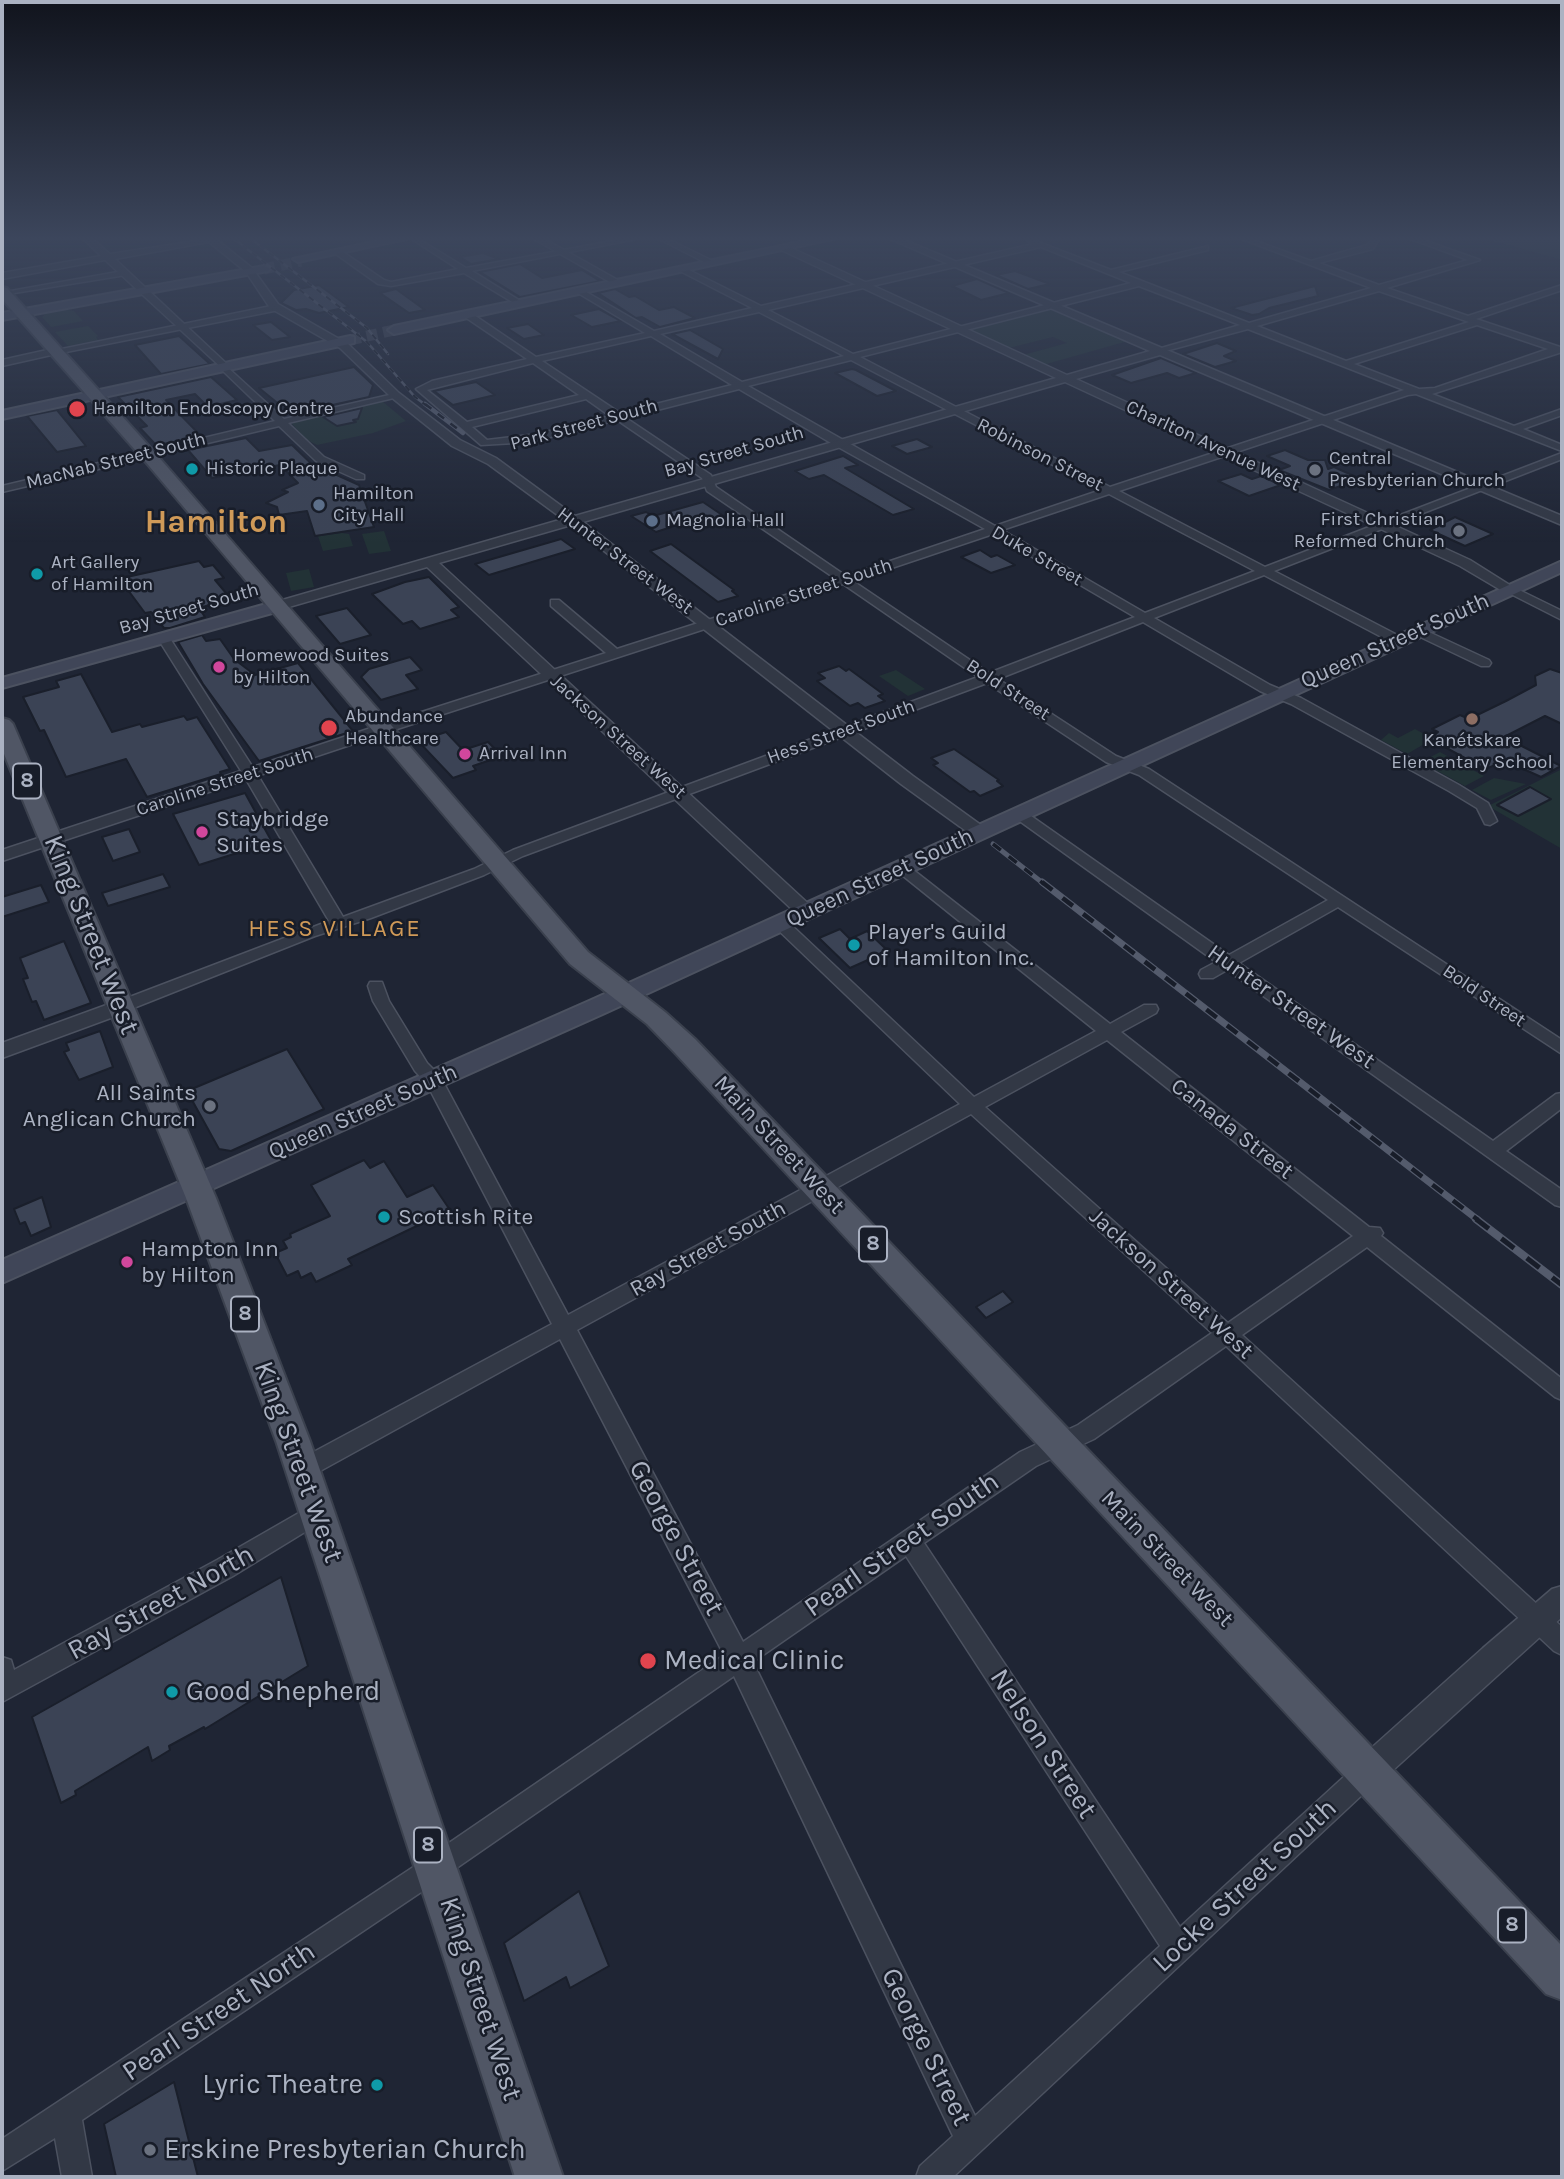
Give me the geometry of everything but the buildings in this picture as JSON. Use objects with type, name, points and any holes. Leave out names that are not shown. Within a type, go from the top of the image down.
[{"type":"main road","name":"8","points":[[46,340],[94,396]]},
{"type":"main road","points":[[2,415],[344,341]]},
{"type":"main road","name":"Main Street West","points":[[94,396],[579,958],[656,1018],[685,1046],[1562,1978]]},
{"type":"main road","name":"Queen Street South","points":[[2,1272],[624,995],[1562,566]]},
{"type":"main road","name":"Bay Street South","points":[[2,683],[277,606]]},
{"type":"main road","name":"King Street West","points":[[2,724],[196,1187],[303,1469],[538,2177]]},
{"type":"street","points":[[2,362],[114,340]]},
{"type":"street","points":[[194,340],[321,459],[360,477]]},
{"type":"street","name":"Bold Street","points":[[504,340],[707,477],[711,489],[988,678],[1111,759],[1144,772],[1562,1048]]},
{"type":"street","points":[[540,437],[489,444],[464,426],[424,387],[627,340]]},
{"type":"street","name":"Duke Street","points":[[662,340],[1143,617],[1478,802],[1487,811],[1490,821]]},
{"type":"street","name":"Robinson Street","points":[[817,340],[1397,640]]},
{"type":"street","name":"Park Street South","points":[[477,454],[914,340]]},
{"type":"street","name":"Charlton Avenue West","points":[[985,340],[1465,563],[1562,616]]},
{"type":"street","points":[[1134,340],[1562,522]]},
{"type":"street","name":"Bay Street South","points":[[277,606],[1200,340]]},
{"type":"street","points":[[1287,340],[1562,448]]},
{"type":"street","points":[[1347,363],[1416,340]]},
{"type":"street","points":[[1529,340],[1560,350]]},
{"type":"street","name":"Hunter Street West","points":[[344,341],[395,395],[456,443],[492,461],[573,521],[979,832]]},
{"type":"street","name":"Caroline Street South","points":[[2,856],[615,653],[845,580],[1322,419],[1407,392],[1436,391],[1560,350]]},
{"type":"street","name":"MacNab Street South","points":[[2,478],[395,395]]},
{"type":"street","points":[[464,426],[586,396]]},
{"type":"street","points":[[1515,429],[1562,412]]},
{"type":"street","name":"MacNab Street South","points":[[2,484],[142,450]]},
{"type":"street","name":"MacNab Street South","points":[[2,489],[142,450]]},
{"type":"street","name":"Hess Street South","points":[[120,1007],[338,922],[366,915],[496,863],[988,678],[1562,456]]},
{"type":"street","name":"Jackson Street West","points":[[430,562],[806,912]]},
{"type":"street","points":[[555,603],[615,653]]},
{"type":"street","points":[[1418,631],[1485,663]]},
{"type":"street","points":[[163,637],[250,774],[338,922]]},
{"type":"street","name":"Hunter Street West","points":[[1019,814],[1562,1200]]},
{"type":"street","name":"Canada Street","points":[[902,868],[1370,1235],[1562,1391]]},
{"type":"street","points":[[1207,974],[1339,900]]},
{"type":"street","name":"Jackson Street West","points":[[780,923],[972,1105],[1227,1334],[1562,1643]]},
{"type":"street","name":"George Street","points":[[376,986],[378,996],[421,1067],[434,1080],[739,1659],[971,2140]]},
{"type":"street","points":[[2,1051],[120,1007]]},
{"type":"street","name":"Ray Street South","points":[[303,1469],[1150,1009]]},
{"type":"street","points":[[1493,1151],[1562,1099]]},
{"type":"street","name":"Pearl Street South","points":[[436,1867],[1028,1458],[1086,1432],[1370,1235]]},
{"type":"street","name":"Ray Street North","points":[[3,1683],[225,1568],[318,1512]]},
{"type":"street","name":"Nelson Street","points":[[909,1540],[1178,1948]]},
{"type":"street","name":"Locke Street South","points":[[931,2177],[1369,1771],[1562,1599]]},
{"type":"street","name":"Pearl Street North","points":[[2,2156],[436,1867]]},
{"type":"street","points":[[66,2113],[78,2177]]},
{"type":"shaded area","points":[[62,340],[98,340],[68,346]]},
{"type":"shaded area","points":[[991,340],[1042,340],[1009,348]]},
{"type":"shaded area","points":[[1059,340],[1128,341],[1043,365],[1023,355],[1067,343]]},
{"type":"shaded area","points":[[382,401],[406,421],[373,433],[317,445],[307,440],[292,424],[304,417]]},
{"type":"shaded area","points":[[384,531],[391,551],[369,554],[362,534]]},
{"type":"shaded area","points":[[349,534],[353,546],[323,551],[318,536]]},
{"type":"shaded area","points":[[309,569],[314,587],[291,591],[286,573]]},
{"type":"shaded area","points":[[896,670],[925,689],[908,696],[879,676]]},
{"type":"shaded area","points":[[1415,729],[1433,739],[1407,754],[1381,740],[1389,733],[1398,738]]},
{"type":"shaded area","points":[[1440,752],[1484,776],[1465,786],[1421,762]]},
{"type":"shaded area","points":[[1562,769],[1562,849],[1488,806]]},
{"type":"shaded area","points":[[1494,778],[1526,784],[1491,800],[1472,790]]},
{"type":"railway","points":[[364,340],[415,397],[427,406]]},
{"type":"railway","points":[[376,340],[388,354]]},
{"type":"railway","points":[[425,404],[463,433]]},
{"type":"railway","points":[[993,844],[1044,884]]},
{"type":"railway","points":[[1042,882],[1478,1220]]},
{"type":"railway","points":[[1476,1219],[1562,1285]]},
{"type":"place","name":"Hamilton Endoscopy Centre","points":[[77,409]]},
{"type":"place","name":"Historic Plaque","points":[[192,469]]},
{"type":"place","name":"Central Presbyterian Church","points":[[1315,470]]},
{"type":"place","name":"Hamilton City Hall","points":[[319,505]]},
{"type":"place","name":"Magnolia Hall","points":[[652,521]]},
{"type":"place","name":"First Christian Reformed Church","points":[[1459,531]]},
{"type":"place","name":"Art Gallery of Hamilton","points":[[37,574]]},
{"type":"place","name":"Homewood Suites by Hilton","points":[[219,667]]},
{"type":"place","name":"Kanétskare Elementary School","points":[[1472,719]]},
{"type":"place","name":"Abundance Healthcare","points":[[329,728]]},
{"type":"place","name":"Arrival Inn","points":[[465,754]]},
{"type":"place","name":"Staybridge Suites","points":[[202,832]]},
{"type":"place","name":"Player's Guild of Hamilton Inc.","points":[[854,945]]},
{"type":"place","name":"All Saints Anglican Church","points":[[210,1106]]},
{"type":"place","name":"Scottish Rite","points":[[384,1217]]},
{"type":"place","name":"Hampton Inn by Hilton","points":[[127,1262]]},
{"type":"place","name":"Medical Clinic","points":[[648,1661]]},
{"type":"place","name":"Good Shepherd","points":[[172,1692]]},
{"type":"place","name":"Lyric Theatre","points":[[377,2085]]},
{"type":"place","name":"Erskine Presbyterian Church","points":[[150,2150]]},
{"type":"district","name":"Hamilton","points":[[216,523]]},
{"type":"district","name":"HESS VILLAGE","points":[[335,929]]}]
